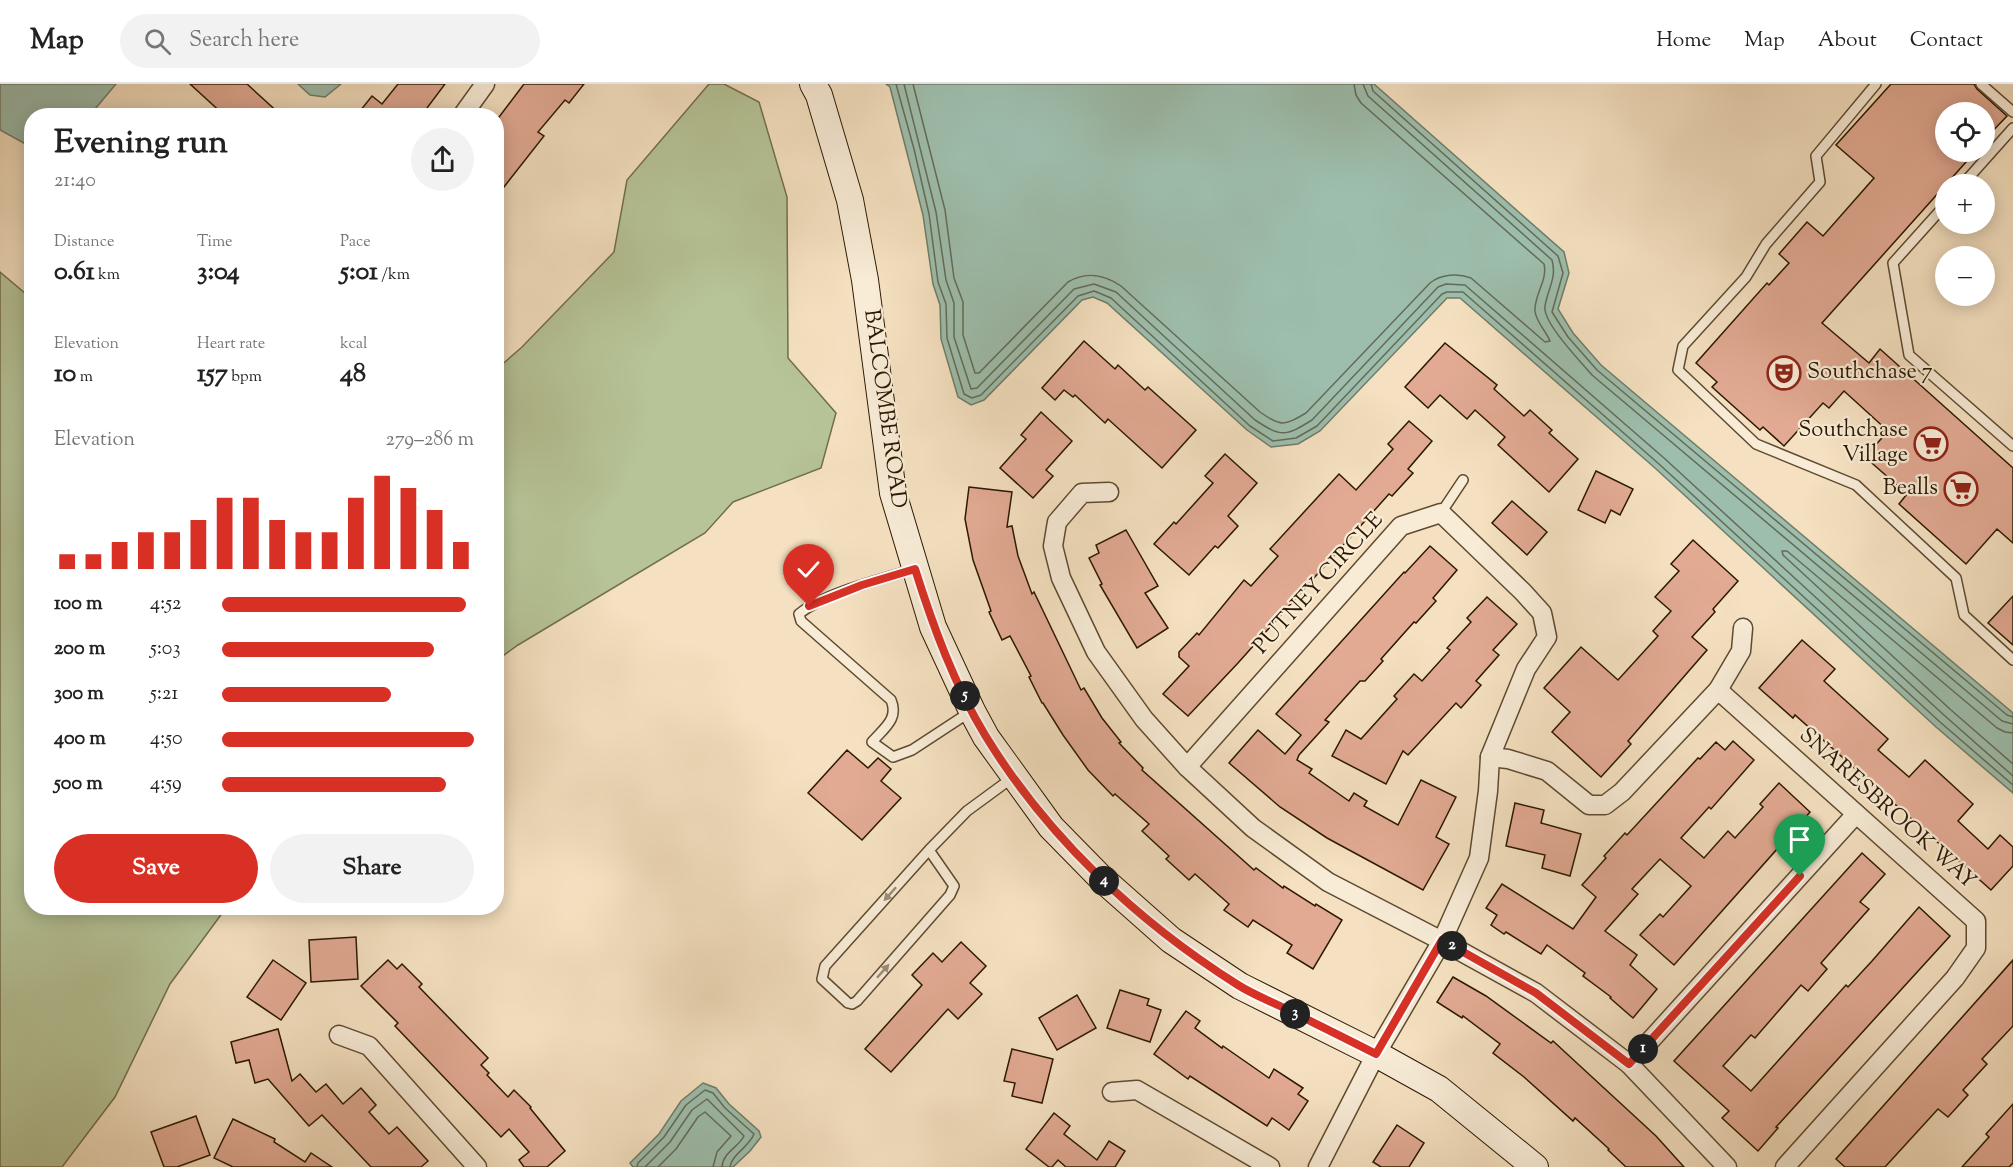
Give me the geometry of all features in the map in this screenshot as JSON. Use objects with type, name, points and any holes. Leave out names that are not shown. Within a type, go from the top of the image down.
[{"type":"street","points":[[468,108],[485,84]]},
{"type":"street","name":"BALCOMBE ROAD","points":[[813,84],[819,95],[850,200],[865,280],[893,493],[933,627],[986,737],[1051,826],[1101,878],[1171,940],[1240,986],[1376,1054],[1439,1089],[1535,1167]]},
{"type":"street","points":[[1109,492],[1082,493],[1058,522],[1053,546],[1060,578],[1096,652],[1144,719],[1188,767],[1253,828],[1328,882],[1442,940],[1536,993],[1629,1064],[1727,1167]]},
{"type":"street","points":[[1318,1167],[1376,1054],[1442,940],[1479,858],[1490,757],[1526,669],[1547,637],[1542,614],[1536,606],[1441,513]]},
{"type":"street","name":"PUTNEY CIRCLE","points":[[1188,767],[1401,526],[1441,513]]},
{"type":"street","points":[[1490,757],[1508,759],[1547,771],[1589,805],[1605,806],[1622,792],[1718,690],[1741,651],[1743,628]]},
{"type":"street","name":"SNARESBROOK WAY","points":[[1718,690],[1976,921],[1976,948],[1955,978],[1785,1167]]},
{"type":"street","points":[[1629,1064],[1856,814]]},
{"type":"street","points":[[339,1035],[369,1046],[477,1167]]},
{"type":"street","points":[[1112,1092],[1137,1090],[1270,1167]]},
{"type":"lane","points":[[1876,84],[1816,156],[1820,182],[1766,244],[1746,277],[1683,346],[1678,370],[1756,444],[1856,485],[1956,578],[1964,615],[2013,660]]},
{"type":"lane","points":[[1981,84],[2013,112]]},
{"type":"lane","points":[[1972,174],[2013,128]]},
{"type":"lane","points":[[1935,216],[1893,263],[1909,355],[2013,446]]},
{"type":"lane","points":[[1441,513],[1463,480]]},
{"type":"lane","points":[[915,569],[862,585],[809,606],[799,614],[801,621],[891,700],[894,709],[892,720],[872,742],[893,757],[912,750],[972,711]]},
{"type":"lane","points":[[929,850],[954,886],[950,895],[857,1001],[852,1004],[848,1003],[822,979],[825,966],[929,850],[967,812],[1014,776]]},
{"type":"shaded area","points":[[709,84],[724,84],[759,102],[787,197],[788,358],[836,413],[821,468],[733,502],[705,533],[504,655],[504,363],[614,252],[627,180]]},
{"type":"shaded area","points":[[0,272],[24,292],[24,915],[221,915],[170,984],[115,1097],[62,1167],[0,1167]]},
{"type":"water","points":[[0,84],[116,84],[96,108],[24,108],[24,143],[0,130]]},
{"type":"water","points":[[298,84],[341,84],[325,97],[310,95]]},
{"type":"water","points":[[886,84],[1374,84],[1564,252],[1569,273],[1558,309],[1573,333],[1601,365],[2013,713],[2013,793],[1936,727],[1655,468],[1460,298],[1447,298],[1320,431],[1298,444],[1271,447],[1247,430],[1107,303],[1093,297],[1082,300],[984,400],[971,405],[958,397],[941,339],[940,305],[933,284],[923,215],[890,87]]},
{"type":"water","points":[[703,1083],[716,1088],[729,1104],[759,1131],[761,1137],[750,1151],[733,1167],[633,1167],[630,1163],[659,1134],[681,1101]]},
{"type":"building","points":[[190,84],[247,84],[273,108],[216,108]]},
{"type":"building","points":[[398,84],[445,84],[427,108],[362,108],[372,96],[382,104]]},
{"type":"building","points":[[524,84],[584,84],[569,103],[565,100],[538,132],[544,136],[504,187],[504,110]]},
{"type":"building","points":[[1891,84],[1974,84],[1991,102],[1935,102],[1935,162],[1966,162],[1955,174],[1935,174],[1935,197],[1822,323],[1869,363],[1880,349],[2013,468],[2013,543],[1997,529],[1966,564],[1899,504],[1907,494],[1865,457],[1888,431],[1844,391],[1829,408],[1823,403],[1784,446],[1763,427],[1760,430],[1712,387],[1717,382],[1696,363],[1767,283],[1769,285],[1789,263],[1779,254],[1807,222],[1823,236],[1874,178],[1836,145]]},
{"type":"building","points":[[1995,105],[2007,116],[1995,129]]},
{"type":"building","points":[[1084,341],[1115,369],[1118,365],[1145,390],[1148,387],[1196,430],[1162,468],[1108,419],[1105,423],[1075,395],[1073,397],[1064,390],[1055,400],[1042,388]]},
{"type":"building","points":[[1445,343],[1497,385],[1494,389],[1524,416],[1530,410],[1552,430],[1549,433],[1578,459],[1549,492],[1498,445],[1505,437],[1475,410],[1467,419],[1440,395],[1428,408],[1405,387]]},
{"type":"building","points":[[1041,412],[1072,441],[1046,470],[1053,476],[1033,498],[1000,468],[1026,439],[1021,435]]},
{"type":"building","points":[[1409,421],[1432,441],[1408,469],[1413,473],[1392,496],[1389,494],[1188,716],[1163,694],[1189,666],[1179,657],[1179,652],[1197,633],[1199,635],[1244,580],[1251,586],[1278,556],[1270,549],[1339,474],[1356,490],[1393,449],[1388,444]]},
{"type":"building","points":[[1225,454],[1257,483],[1228,516],[1238,526],[1218,548],[1215,546],[1189,575],[1154,544],[1174,522],[1176,524],[1213,483],[1205,476]]},
{"type":"building","points":[[1596,471],[1633,489],[1620,515],[1611,510],[1605,523],[1578,510]]},
{"type":"building","points":[[969,487],[1012,492],[1007,527],[1012,526],[1018,556],[1032,594],[1034,592],[1081,690],[1084,688],[1102,718],[1121,742],[1119,743],[1143,768],[1142,770],[1254,870],[1256,868],[1283,888],[1284,886],[1342,920],[1313,969],[1287,953],[1292,945],[1253,920],[1248,927],[1224,910],[1229,904],[1195,874],[1189,880],[1166,859],[1169,856],[1142,831],[1149,824],[1115,794],[1113,796],[1088,770],[1063,735],[1042,703],[1010,636],[1002,640],[989,612],[991,611],[973,560],[965,519]]},
{"type":"building","points":[[1512,501],[1547,532],[1527,555],[1492,523]]},
{"type":"building","points":[[1126,530],[1158,586],[1145,593],[1168,628],[1137,648],[1100,585],[1102,584],[1089,558],[1099,553],[1096,545]]},
{"type":"building","points":[[1693,540],[1738,581],[1713,609],[1715,612],[1692,637],[1707,650],[1628,741],[1631,744],[1601,777],[1552,732],[1570,712],[1544,688],[1581,647],[1618,680],[1658,636],[1653,631],[1671,611],[1655,597],[1679,571],[1671,564]]},
{"type":"building","points":[[1430,546],[1457,570],[1433,598],[1436,601],[1381,659],[1383,661],[1365,681],[1360,681],[1325,720],[1329,722],[1297,760],[1312,769],[1309,773],[1349,801],[1354,793],[1367,801],[1364,806],[1398,825],[1421,780],[1456,797],[1436,837],[1449,844],[1423,890],[1327,838],[1280,807],[1229,763],[1258,730],[1285,754],[1301,735],[1276,714]]},
{"type":"building","points":[[2013,596],[2013,645],[1988,623]]},
{"type":"building","points":[[1487,597],[1517,624],[1493,650],[1499,655],[1476,681],[1481,685],[1461,708],[1456,703],[1408,755],[1403,751],[1386,784],[1332,756],[1346,730],[1361,739],[1397,699],[1394,696],[1414,674],[1422,681],[1450,650],[1447,648],[1471,622],[1467,618]]},
{"type":"building","points":[[1802,640],[1835,669],[1824,681],[1888,739],[1878,750],[1909,777],[1925,760],[1973,804],[1958,821],[1988,849],[2000,835],[2013,847],[2013,866],[1991,890],[1795,715],[1793,718],[1759,688]]},
{"type":"building","points":[[1733,741],[1754,760],[1711,809],[1709,807],[1681,838],[1704,858],[1728,831],[1735,838],[1763,807],[1760,804],[1779,783],[1810,812],[1674,965],[1640,935],[1660,914],[1663,917],[1691,886],[1660,859],[1632,889],[1638,894],[1605,931],[1637,955],[1630,965],[1657,989],[1633,1018],[1611,997],[1583,976],[1585,973],[1547,945],[1541,954],[1491,925],[1497,915],[1486,908],[1502,884],[1573,929],[1596,897],[1582,885],[1606,858],[1604,856],[1625,833],[1627,835],[1698,758],[1700,759],[1716,742],[1725,750]]},
{"type":"building","points":[[847,750],[868,768],[878,758],[891,769],[881,781],[901,798],[862,840],[808,793]]},
{"type":"building","points":[[1515,803],[1544,810],[1541,823],[1581,834],[1570,876],[1542,868],[1545,855],[1506,846]]},
{"type":"building","points":[[1862,853],[1885,874],[1860,902],[1869,909],[1821,963],[1827,969],[1808,991],[1801,985],[1755,1038],[1751,1035],[1723,1066],[1751,1091],[1919,907],[1950,936],[1776,1127],[1778,1128],[1758,1151],[1722,1118],[1729,1111],[1674,1061]]},
{"type":"building","points":[[356,937],[358,979],[311,982],[309,940]]},
{"type":"building","points":[[961,942],[986,966],[970,983],[982,994],[958,1019],[948,1009],[891,1072],[865,1049],[922,985],[912,975],[933,953],[942,962]]},
{"type":"building","points":[[273,960],[306,983],[281,1020],[247,997]]},
{"type":"building","points":[[388,960],[397,969],[402,964],[422,984],[419,987],[488,1058],[481,1065],[489,1073],[487,1075],[508,1097],[514,1090],[531,1107],[565,1151],[547,1167],[524,1167],[519,1160],[529,1152],[509,1129],[501,1137],[395,1026],[398,1023],[361,986]]},
{"type":"building","points":[[2013,960],[2013,1026],[1982,1059],[1987,1064],[1963,1090],[1968,1095],[1948,1117],[1938,1109],[1885,1167],[1845,1167],[1836,1159]]},
{"type":"building","points":[[1453,977],[1486,996],[1551,1043],[1553,1041],[1656,1136],[1684,1167],[1626,1167],[1575,1118],[1573,1121],[1493,1053],[1500,1044],[1463,1016],[1462,1018],[1437,1002]]},
{"type":"building","points":[[1120,990],[1149,999],[1147,1005],[1161,1010],[1150,1042],[1107,1028]]},
{"type":"building","points":[[1077,995],[1096,1028],[1057,1050],[1039,1018]]},
{"type":"building","points":[[1186,1011],[1200,1021],[1195,1028],[1222,1048],[1223,1046],[1269,1078],[1274,1069],[1303,1088],[1298,1094],[1308,1101],[1289,1130],[1272,1118],[1267,1126],[1190,1076],[1188,1079],[1154,1054]]},
{"type":"building","points":[[278,1029],[292,1081],[300,1074],[316,1092],[326,1084],[343,1104],[361,1088],[376,1105],[369,1112],[389,1134],[397,1127],[428,1161],[421,1167],[371,1167],[322,1115],[309,1126],[268,1079],[255,1083],[249,1060],[236,1063],[231,1042]]},
{"type":"building","points":[[1012,1049],[1053,1059],[1042,1103],[1012,1096],[1015,1083],[1004,1081]]},
{"type":"building","points":[[2013,1104],[2013,1163],[2009,1167],[1962,1167],[1989,1137],[1986,1134]]},
{"type":"building","points":[[1054,1113],[1070,1126],[1064,1134],[1097,1160],[1109,1141],[1125,1151],[1115,1167],[1066,1167],[1058,1160],[1052,1167],[1049,1167],[1026,1149]]},
{"type":"building","points":[[196,1116],[210,1155],[177,1167],[164,1167],[151,1132]]},
{"type":"building","points":[[233,1119],[275,1139],[274,1142],[305,1162],[311,1153],[332,1167],[233,1167],[214,1158]]},
{"type":"building","points":[[1397,1125],[1424,1143],[1409,1167],[1381,1167],[1373,1162]]},
{"type":"place","name":"Southchase 7","points":[[1784,373]]},
{"type":"place","name":"Southchase Village","points":[[1931,444]]},
{"type":"place","name":"Bealls","points":[[1961,489]]},
{"type":"route","points":[[809,606],[862,585],[915,569],[933,627],[972,711],[986,737],[1051,826],[1101,878],[1171,940],[1240,986],[1376,1054],[1442,940],[1536,993],[1629,1064],[1800,876]]}]
